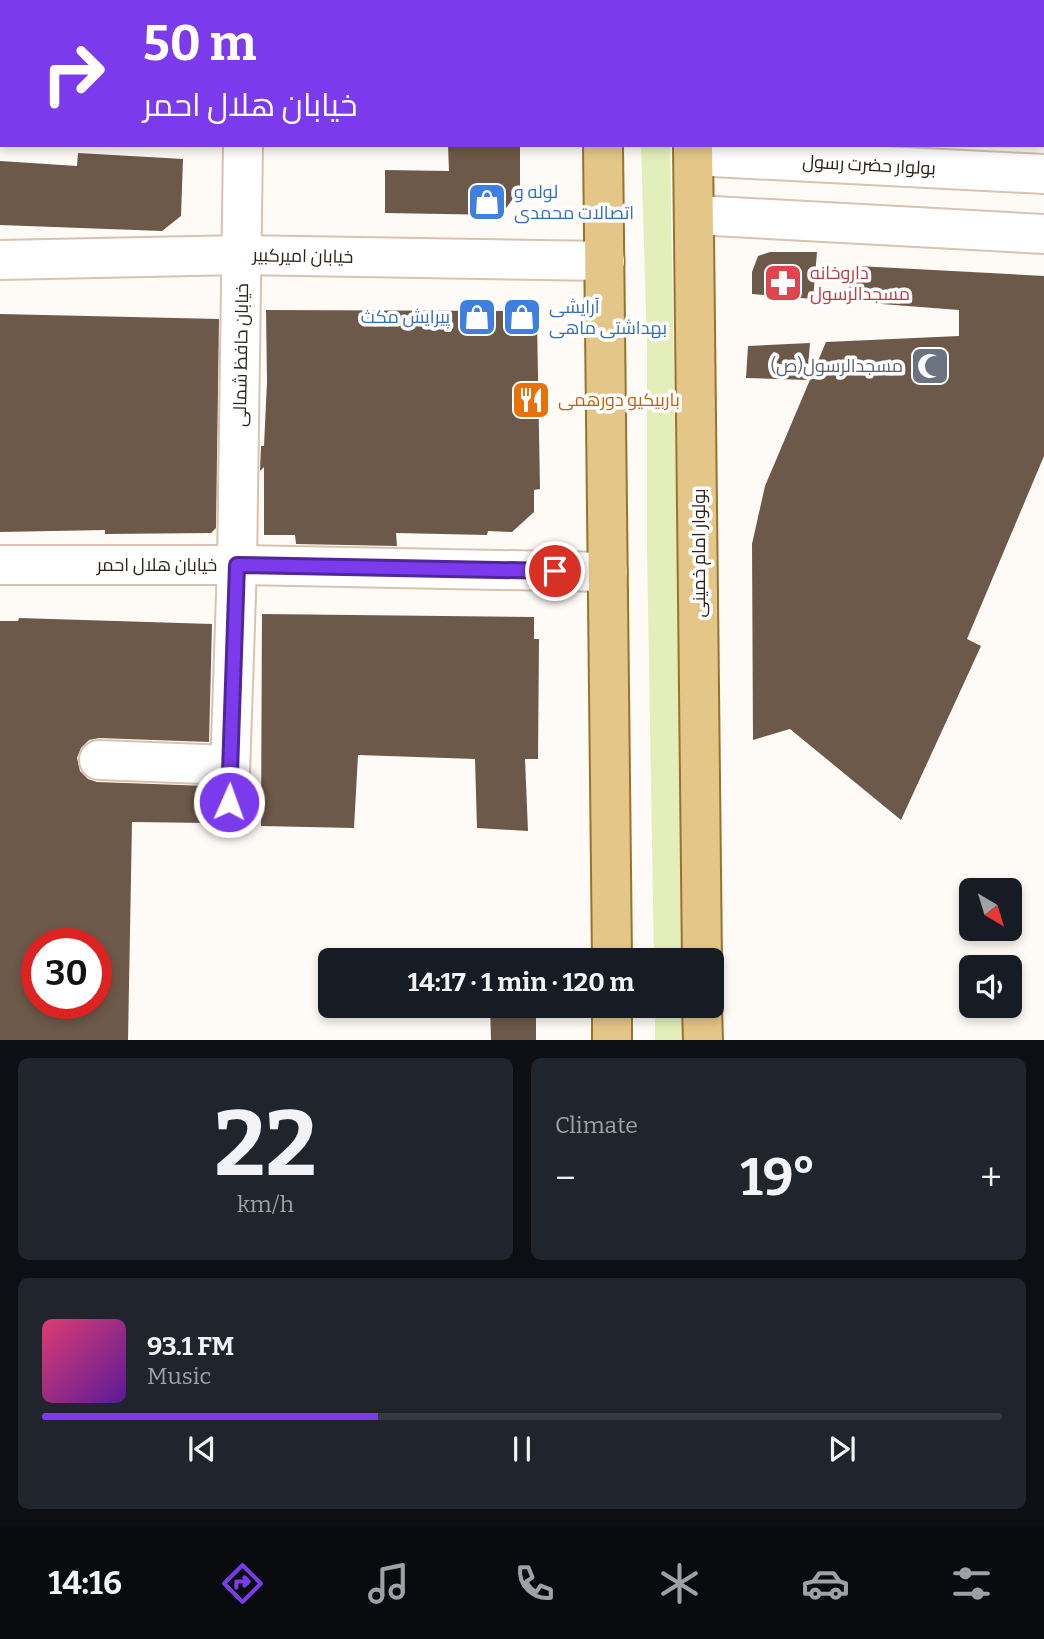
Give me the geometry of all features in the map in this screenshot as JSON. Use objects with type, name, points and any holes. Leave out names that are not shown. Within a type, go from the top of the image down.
[{"type":"main road","points":[[603,147],[612,948]]},
{"type":"main road","name":"بولوار امام خمینی","points":[[694,151],[702,948]]},
{"type":"main road","points":[[612,1018],[612,1040]]},
{"type":"main road","points":[[702,1018],[703,1040]]},
{"type":"street","name":"خیابان حافظ شمالی","points":[[99,760],[229,784],[237,565],[243,147]]},
{"type":"street","name":"بولوار حضرت رسول","points":[[694,151],[752,160],[1044,174]]},
{"type":"street","points":[[747,219],[752,160]]},
{"type":"street","points":[[696,215],[1044,234]]},
{"type":"street","name":"خیابان امیرکبیر","points":[[0,260],[242,255],[605,261]]},
{"type":"street","name":"خیابان هلال احمر","points":[[0,565],[237,565],[608,572]]},
{"type":"green space","points":[[641,147],[670,147],[684,948],[654,948],[647,546],[647,345]]},
{"type":"green space","points":[[655,1018],[684,1018],[685,1040],[655,1040]]},
{"type":"building","points":[[448,147],[520,147],[520,189],[501,215],[385,213],[385,170],[449,171]]},
{"type":"building","points":[[78,153],[183,159],[181,216],[162,231],[0,225],[0,161],[77,166]]},
{"type":"building","name":"داروخانه مسجدالرسول","points":[[770,252],[817,252],[813,299],[752,294],[752,272],[758,256]]},
{"type":"building","name":"مسجدالرسول(ص)","points":[[858,266],[1044,276],[1044,456],[967,639],[981,646],[901,820],[790,729],[753,740],[752,544],[765,486],[826,342],[959,336],[959,310],[843,301]]},
{"type":"building","points":[[266,310],[527,311],[537,321],[540,489],[534,490],[534,512],[512,532],[488,531],[487,535],[396,533],[397,546],[296,544],[295,535],[264,535],[264,467],[260,471],[267,382]]},
{"type":"building","points":[[0,314],[219,319],[216,528],[211,533],[105,534],[105,530],[0,532]]},
{"type":"building","points":[[810,343],[807,380],[746,378],[748,346]]},
{"type":"building","points":[[262,614],[534,617],[534,639],[539,639],[538,759],[525,759],[528,831],[477,828],[475,759],[358,755],[354,828],[261,826]]},
{"type":"building","points":[[19,618],[212,624],[209,742],[99,738],[89,740],[81,748],[77,758],[80,771],[88,779],[97,782],[208,786],[208,823],[132,822],[128,1040],[0,1040],[0,621],[18,621]]},
{"type":"building","points":[[490,1018],[536,1018],[536,1040],[491,1040]]},
{"type":"place","name":"لوله و اتصالات محمدی","points":[[487,202]]},
{"type":"place","name":"داروخانه مسجدالرسول","points":[[783,283]]},
{"type":"place","name":"پیرایش مکث","points":[[477,317]]},
{"type":"place","name":"آرایشی بهداشتی ماهی","points":[[522,317]]},
{"type":"place","name":"مسجدالرسول(ص)","points":[[930,366]]},
{"type":"place","name":"باربیکیو دورهمی","points":[[531,400]]},
{"type":"route","points":[[229,802],[237,565],[555,571]]}]
